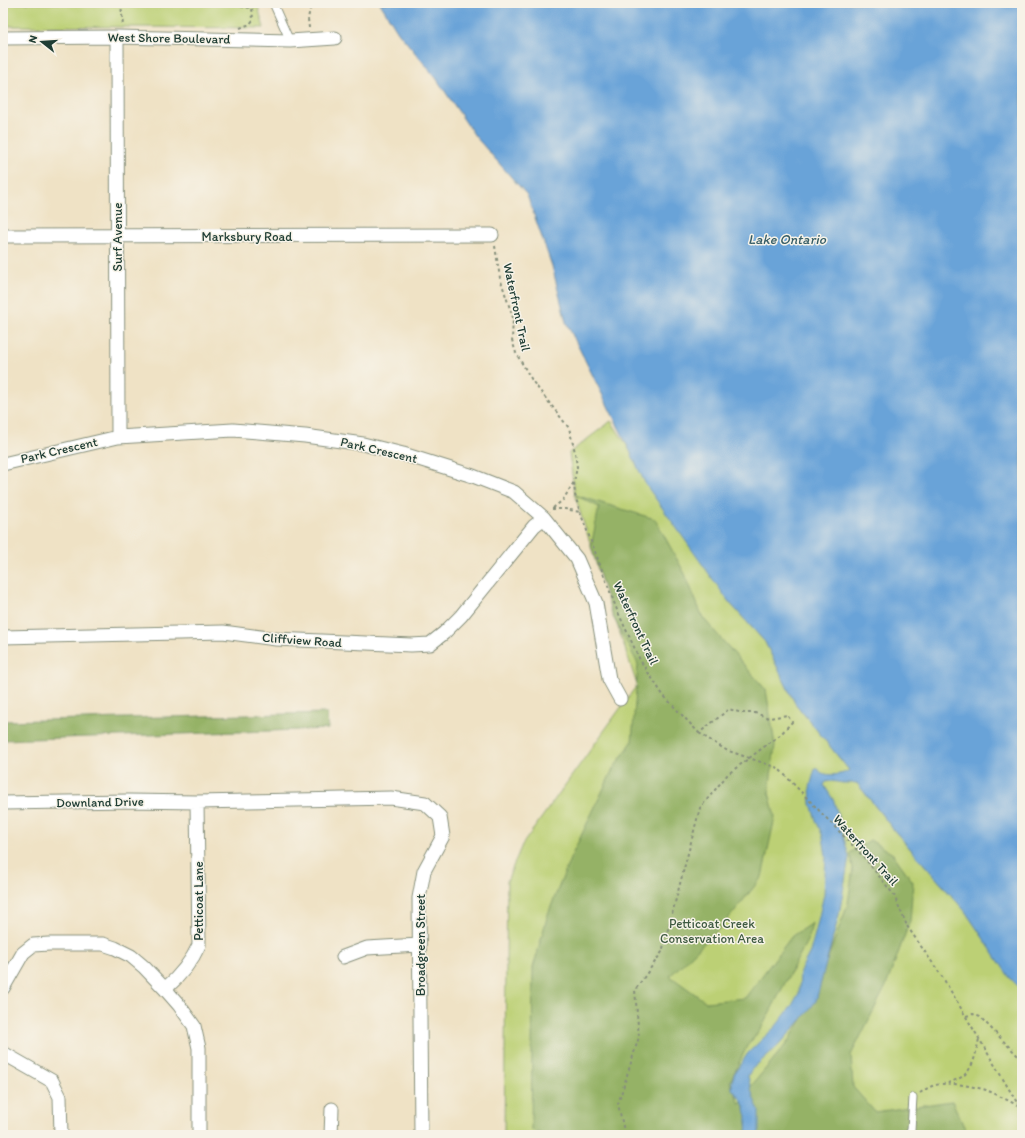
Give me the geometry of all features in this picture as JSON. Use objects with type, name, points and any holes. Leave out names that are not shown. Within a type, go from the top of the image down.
[{"type":"street","name":"West Shore Boulevard","points":[[3,38],[120,37],[290,41],[335,38]]},
{"type":"street","name":"Surf Avenue","points":[[118,437],[117,236],[120,37]]},
{"type":"street","name":"Marksbury Road","points":[[3,236],[492,235]]},
{"type":"street","name":"Park Crescent","points":[[3,464],[118,437],[233,430],[305,436],[363,444],[403,454],[473,476],[514,492],[548,513],[577,559],[596,603],[609,679],[620,699]]},
{"type":"street","name":"Cliffview Road","points":[[3,637],[223,632],[276,640],[411,645],[430,644],[444,634],[461,616],[534,526],[548,513]]},
{"type":"street","name":"Broadgreen Street","points":[[197,802],[391,798],[424,803],[440,817],[443,836],[424,871],[419,898],[422,1135]]},
{"type":"street","name":"Downland Drive","points":[[3,804],[128,801],[197,802]]},
{"type":"street","name":"Petticoat Lane","points":[[165,989],[177,978],[193,958],[199,945],[197,802]]},
{"type":"street","points":[[3,988],[23,953],[33,945],[103,944],[131,956],[144,967],[179,1004],[194,1026],[199,1048],[199,1135]]},
{"type":"street","points":[[343,957],[366,948],[419,945]]},
{"type":"street","points":[[3,1053],[52,1081],[60,1097],[61,1135]]},
{"type":"street","points":[[331,1135],[332,1109]]},
{"type":"lane","points":[[273,3],[290,41]]},
{"type":"lane","points":[[908,1135],[911,1130],[913,1097]]},
{"type":"path","points":[[120,37],[121,3]]},
{"type":"path","points":[[236,3],[239,6],[250,8],[262,3]]},
{"type":"path","points":[[310,40],[308,19],[311,3]]},
{"type":"path","name":"Waterfront Trail","points":[[492,235],[497,251],[500,278],[513,318],[512,340],[516,354],[533,382],[569,428],[577,467],[574,482],[575,495],[580,512],[618,610],[640,660],[663,695],[699,733],[726,750],[778,768],[863,856],[894,895],[907,926],[943,978],[1022,1111]]},
{"type":"path","points":[[548,513],[563,500],[574,482]]},
{"type":"path","points":[[548,513],[565,509],[580,512]]},
{"type":"path","points":[[626,1135],[618,1104],[639,1037],[635,990],[662,952],[700,808],[728,774],[780,735],[792,722],[787,715],[769,718],[755,712],[742,713],[729,709],[699,733]]},
{"type":"path","points":[[966,1016],[973,1014],[980,1017],[1022,1060]]},
{"type":"path","points":[[947,1084],[962,1076],[970,1068],[975,1057],[979,1038]]},
{"type":"path","points":[[913,1097],[931,1086],[947,1084],[986,1090],[1018,1106]]},
{"type":"green space","points":[[3,3],[257,3],[264,28],[3,26]]},
{"type":"green space","name":"Petticoat Creek Conservation Area","points":[[611,421],[729,602],[765,642],[795,703],[849,770],[857,783],[893,829],[965,911],[1010,977],[1022,990],[1022,1135],[504,1135],[507,881],[522,845],[637,685],[575,495],[569,453]]},
{"type":"green space","points":[[575,495],[655,519],[685,574],[703,618],[766,690],[775,745],[769,792],[775,817],[762,877],[724,924],[670,976],[706,1002],[745,998],[792,936],[812,923],[809,937],[761,1029],[747,1046],[730,1082],[740,1104],[747,1091],[787,1043],[809,1008],[848,904],[853,868],[850,853],[870,840],[893,854],[913,882],[910,921],[886,986],[851,1055],[853,1087],[875,1112],[952,1101],[968,1135],[544,1135],[531,1130],[533,968],[548,914],[570,859],[613,769],[632,742],[638,664],[612,615],[591,547],[599,507]]},
{"type":"green space","points":[[327,713],[328,729],[3,740],[3,721]]},
{"type":"water","name":"Lake Ontario","points":[[380,3],[1022,3],[1022,990],[1010,978],[965,911],[893,829],[857,783],[826,782],[824,785],[834,801],[849,857],[839,915],[816,1001],[779,1045],[751,1070],[748,1076],[753,1097],[759,1110],[759,1135],[746,1135],[747,1116],[742,1101],[732,1089],[732,1081],[734,1074],[748,1053],[776,1026],[791,1007],[799,993],[800,971],[810,952],[816,930],[824,894],[826,856],[823,837],[811,804],[810,787],[815,769],[816,768],[822,773],[832,775],[844,773],[849,770],[795,703],[765,642],[729,602],[646,485],[566,322],[552,266],[527,195],[475,136],[436,78],[398,32]]}]
